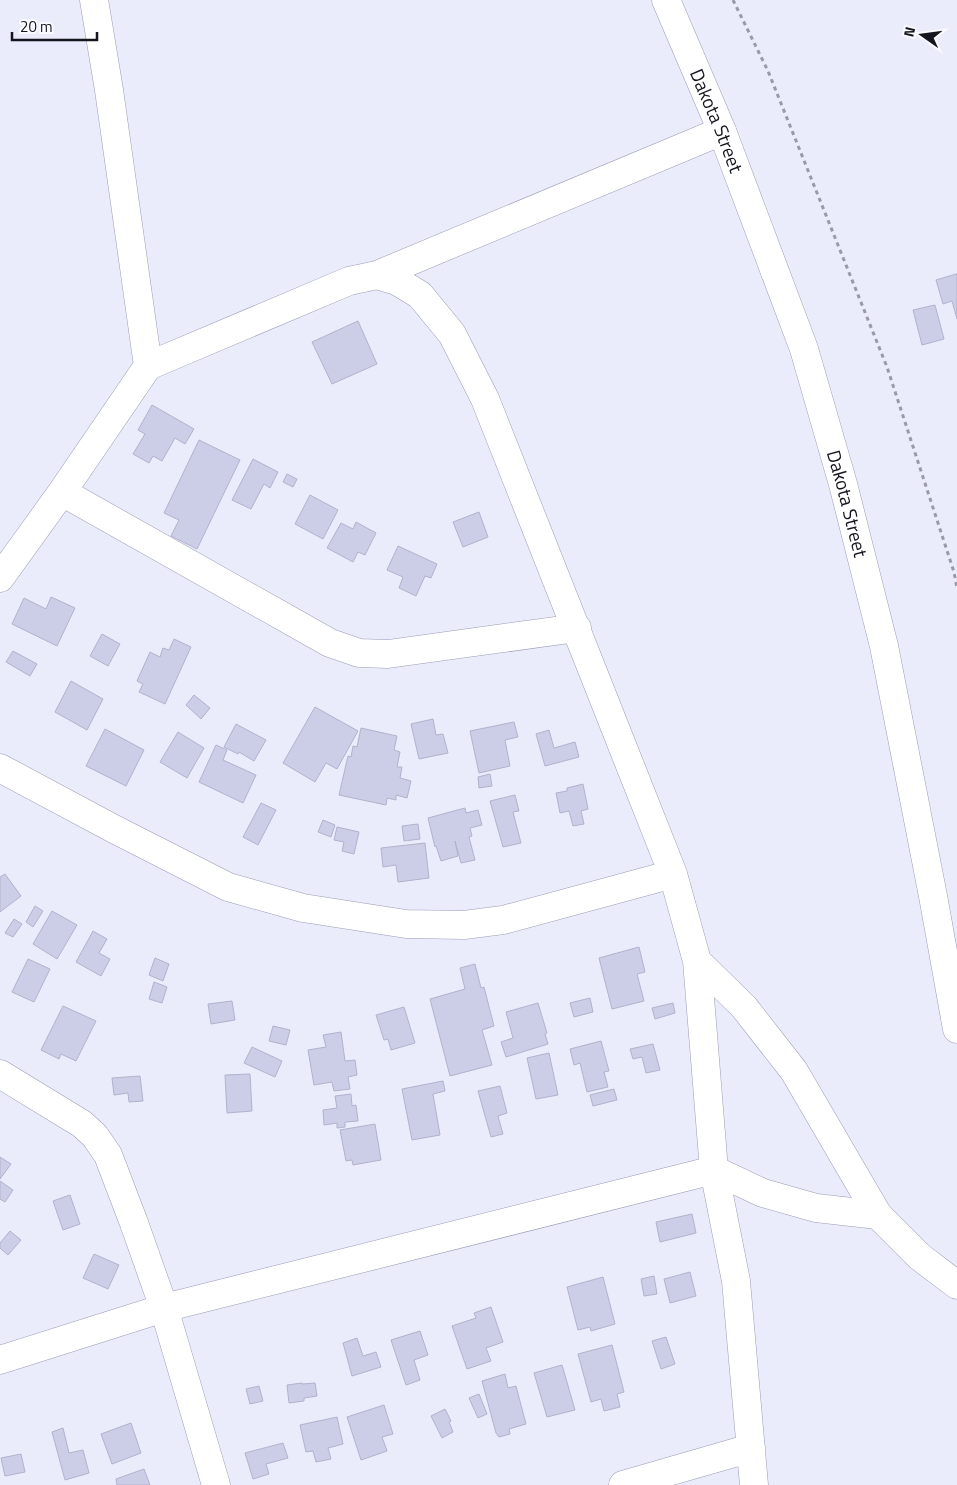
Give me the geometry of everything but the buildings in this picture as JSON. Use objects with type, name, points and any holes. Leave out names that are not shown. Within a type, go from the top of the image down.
[{"type":"street","points":[[94,0],[109,90],[148,366]]},
{"type":"street","name":"Dakota Street","points":[[666,0],[722,131],[804,350],[843,484],[884,646],[957,1029]]},
{"type":"street","points":[[0,578],[62,492],[148,366],[349,281],[377,275],[722,131]]},
{"type":"street","points":[[377,275],[397,281],[420,295],[452,334],[485,398],[673,874],[696,961],[714,1170],[736,1281],[754,1485]]},
{"type":"street","points":[[62,492],[330,643],[359,653],[388,654],[577,628]]},
{"type":"street","points":[[0,768],[228,887],[303,908],[406,924],[464,925],[503,920],[673,874]]},
{"type":"street","points":[[696,961],[744,1007],[794,1071],[878,1215],[920,1257],[957,1285]]},
{"type":"street","points":[[0,1074],[82,1124],[95,1136],[108,1155],[164,1308],[216,1485]]},
{"type":"street","points":[[0,1360],[164,1308],[714,1170],[763,1193],[816,1208],[878,1215]]},
{"type":"street","points":[[623,1485],[751,1448]]},
{"type":"path","points":[[732,0],[768,70],[887,367],[954,572],[957,588]]}]
